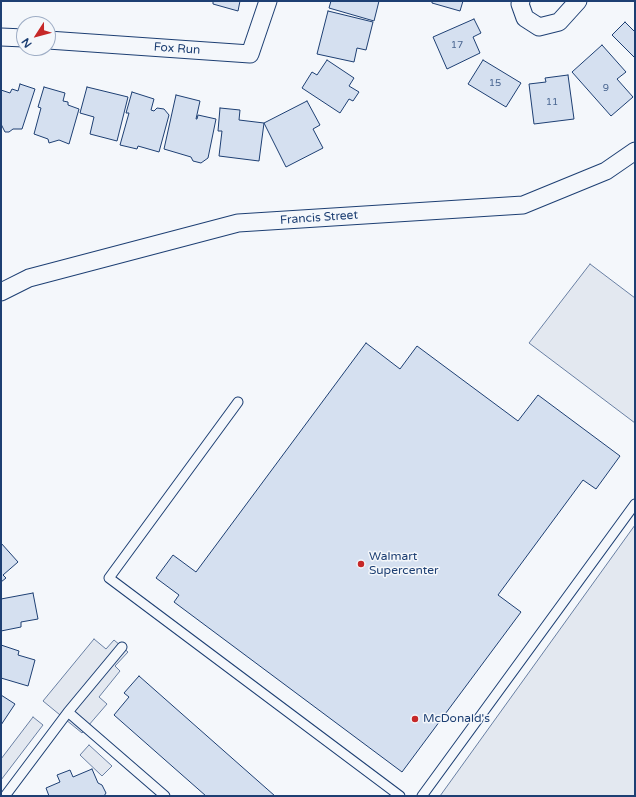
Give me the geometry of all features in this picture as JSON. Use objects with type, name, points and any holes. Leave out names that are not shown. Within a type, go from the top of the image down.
[{"type":"street","name":"Fox Run","points":[[56,41],[250,54],[268,1]]},
{"type":"street","points":[[521,1],[520,4],[525,18],[539,27],[559,22],[578,1]]},
{"type":"street","points":[[1,37],[16,38]]},
{"type":"street","name":"Francis Street","points":[[1,292],[29,278],[238,223],[523,205],[606,171],[635,151]]},
{"type":"lane","points":[[238,402],[109,578],[400,796]]},
{"type":"lane","points":[[422,796],[635,504]]},
{"type":"lane","points":[[5,796],[68,712],[122,647]]},
{"type":"lane","points":[[68,712],[165,796]]},
{"type":"shaded area","points":[[590,264],[635,298],[635,423],[529,343]]},
{"type":"shaded area","points":[[635,525],[635,796],[440,796]]},
{"type":"shaded area","points":[[94,639],[106,649],[114,640],[128,652],[115,666],[120,671],[99,697],[107,704],[82,733],[43,701]]},
{"type":"shaded area","points":[[33,717],[43,725],[1,780],[1,759]]},
{"type":"shaded area","points":[[89,745],[112,766],[102,776],[80,755]]},
{"type":"building","points":[[213,1],[240,1],[238,11],[213,4]]},
{"type":"building","points":[[331,1],[379,1],[374,21],[329,8]]},
{"type":"building","points":[[432,1],[463,1],[460,11],[432,3]]},
{"type":"building","points":[[328,11],[373,22],[366,50],[357,48],[354,62],[317,54]]},
{"type":"building","points":[[474,19],[481,33],[473,37],[480,53],[447,69],[433,37]]},
{"type":"building","points":[[625,22],[635,32],[635,58],[612,35]]},
{"type":"building","points":[[602,45],[626,72],[617,79],[633,97],[611,116],[572,72]]},
{"type":"building","points":[[327,60],[354,78],[349,86],[359,92],[353,101],[349,99],[340,113],[302,88],[312,72],[317,75]]},
{"type":"building","points":[[483,60],[521,83],[506,107],[468,84]]},
{"type":"building","points":[[568,75],[574,119],[534,124],[529,84],[546,82],[545,78]]},
{"type":"building","points":[[20,84],[35,89],[22,129],[13,129],[9,132],[5,132],[1,124],[1,90],[10,93],[12,89],[18,91]]},
{"type":"building","points":[[44,87],[65,93],[63,101],[68,102],[68,105],[79,109],[69,144],[59,140],[49,143],[48,139],[34,134],[41,108],[38,107]]},
{"type":"building","points":[[87,87],[128,97],[117,141],[90,134],[94,117],[80,113]]},
{"type":"building","points":[[132,92],[154,99],[151,110],[154,111],[157,108],[164,109],[169,115],[159,152],[138,146],[137,149],[120,145],[129,113],[126,113]]},
{"type":"building","points":[[176,95],[200,101],[196,119],[198,115],[216,119],[208,158],[201,163],[193,161],[191,157],[164,149]]},
{"type":"building","points":[[307,101],[320,125],[313,129],[323,148],[286,167],[264,123]]},
{"type":"building","points":[[220,108],[240,110],[239,120],[264,123],[259,161],[219,156],[222,131],[218,131]]},
{"type":"building","name":"Walmart Supercenter","points":[[366,343],[400,369],[417,346],[518,421],[538,395],[620,456],[596,489],[583,480],[498,595],[521,612],[402,772],[174,602],[179,595],[156,578],[173,555],[196,572]]},
{"type":"building","points":[[1,543],[18,562],[3,575],[6,578],[1,582]]},
{"type":"building","points":[[33,593],[38,619],[21,622],[21,627],[1,631],[1,599]]},
{"type":"building","points":[[1,645],[19,651],[18,655],[35,660],[28,686],[1,678]]},
{"type":"building","points":[[139,676],[275,796],[206,796],[114,715],[129,697],[124,693]]},
{"type":"building","points":[[1,695],[15,704],[1,725]]},
{"type":"building","points":[[92,769],[98,783],[102,785],[106,793],[104,796],[49,796],[46,788],[60,782],[57,775],[70,770],[73,777]]},
{"type":"place","name":"Walmart Supercenter","points":[[361,564]]},
{"type":"place","name":"McDonald's","points":[[415,719]]}]
